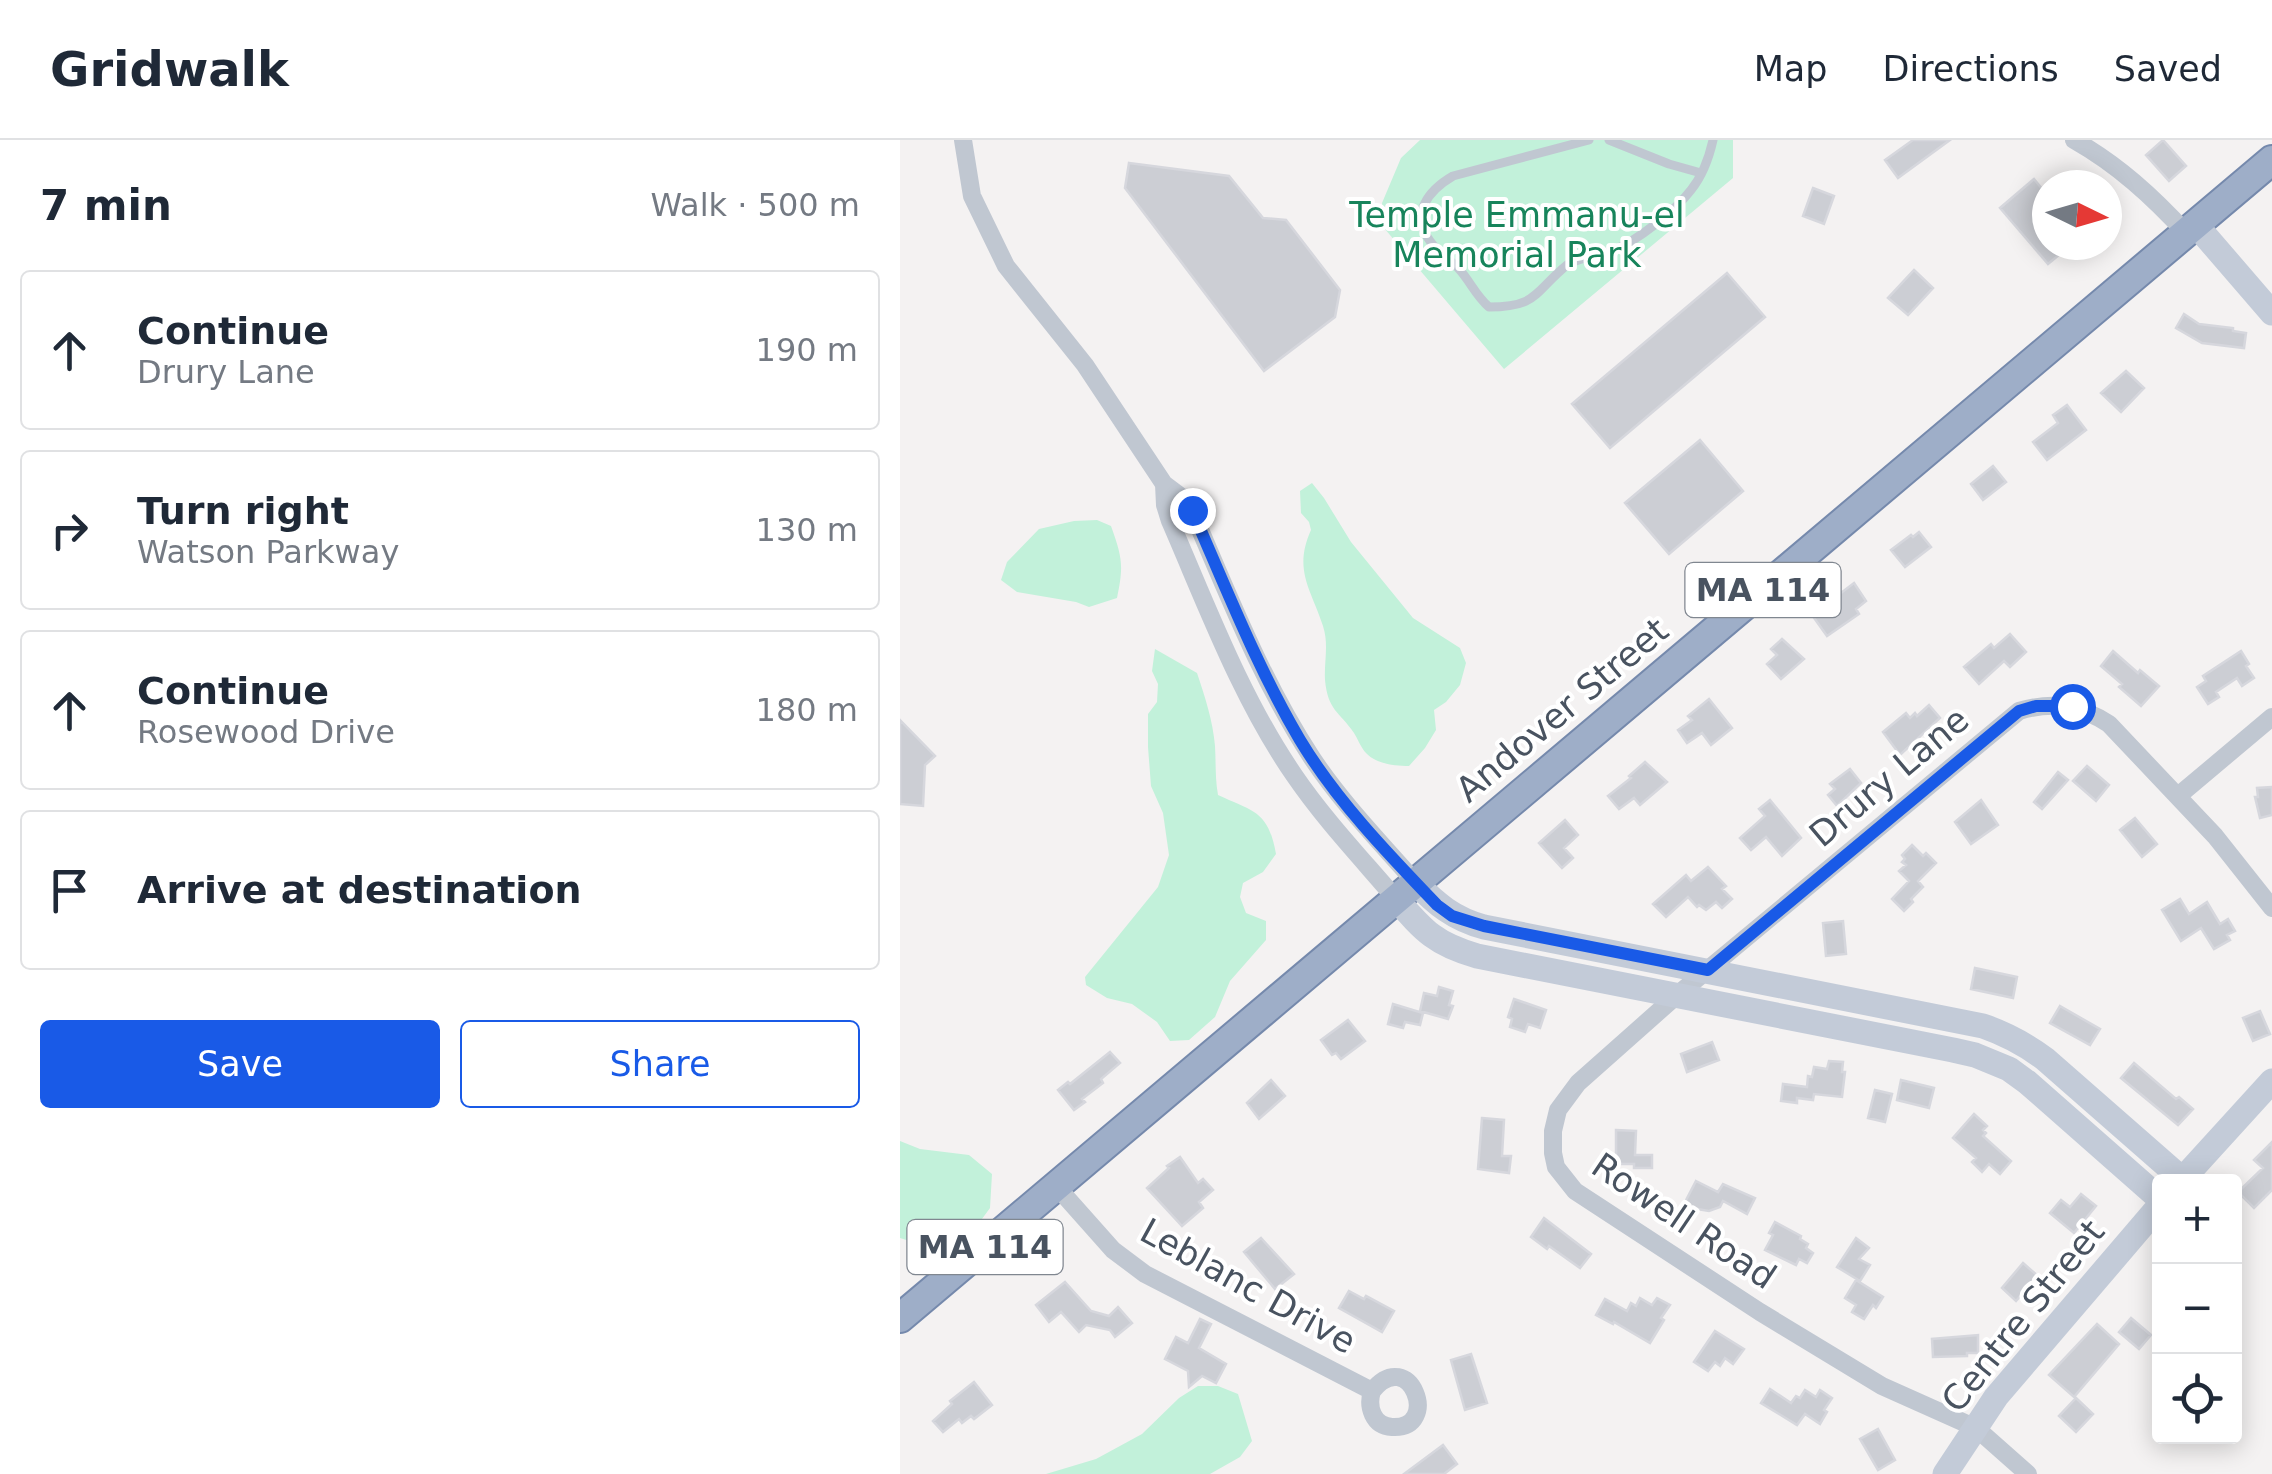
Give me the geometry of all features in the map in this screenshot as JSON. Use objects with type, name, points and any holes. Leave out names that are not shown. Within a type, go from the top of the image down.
[{"type":"highway","name":"Andover Street","points":[[900,1318],[2272,160]]},
{"type":"main road","points":[[2191,230],[2272,312]]},
{"type":"main road","points":[[1406,890],[1469,923],[1983,1026],[2005,1034],[2046,1059],[2174,1174]]},
{"type":"main road","points":[[1406,890],[1422,930],[1460,951],[1993,1061],[2027,1082],[2152,1195]]},
{"type":"main road","points":[[2187,1174],[2272,1081]]},
{"type":"main road","name":"Centre Street","points":[[1944,1474],[1996,1397],[2152,1212]]},
{"type":"street","points":[[964,140],[972,196],[1006,266],[1085,364],[1164,484],[1192,510],[1262,671],[1299,738],[1406,890]]},
{"type":"street","points":[[2074,140],[2109,161],[2191,230]]},
{"type":"street","name":"Drury Lane","points":[[1676,996],[2019,711],[2036,706],[2072,706],[2109,724],[2214,836],[2272,908]]},
{"type":"street","points":[[2178,796],[2272,717]]},
{"type":"street","name":"Rowell Road","points":[[1676,996],[1578,1083],[1558,1110],[1553,1153],[1565,1180],[1588,1201],[1882,1386],[1976,1428],[2028,1474]]},
{"type":"street","name":"Leblanc Drive","points":[[1057,1188],[1113,1250],[1145,1274],[1372,1391]]},
{"type":"lane","points":[[1589,140],[1453,176],[1427,196],[1422,222],[1429,241],[1462,272],[1489,307],[1518,306],[1534,297],[1570,262],[1614,250],[1642,234],[1692,189],[1708,160],[1713,140]]},
{"type":"lane","points":[[1609,140],[1701,173]]},
{"type":"green space","name":"Temple Emmanu-el Memorial Park","points":[[1420,140],[1733,140],[1733,178],[1504,369],[1384,228],[1382,203],[1401,158]]},
{"type":"green space","points":[[1312,483],[1351,542],[1413,618],[1460,648],[1466,663],[1460,685],[1434,710],[1436,730],[1409,766],[1386,764],[1370,757],[1329,698],[1325,633],[1304,568],[1311,530],[1301,513],[1300,491]]},
{"type":"green space","points":[[1097,520],[1111,526],[1118,546],[1121,569],[1117,598],[1089,607],[1017,592],[1001,580],[1007,562],[1039,529]]},
{"type":"green space","points":[[1155,649],[1197,673],[1212,727],[1218,795],[1242,805],[1264,821],[1276,854],[1263,872],[1243,883],[1240,897],[1246,913],[1266,921],[1266,940],[1230,981],[1215,1017],[1189,1040],[1170,1041],[1157,1022],[1132,1004],[1107,998],[1086,985],[1085,977],[1158,887],[1169,855],[1163,813],[1151,786],[1148,747],[1148,714],[1157,702],[1158,684],[1152,671]]},
{"type":"green space","points":[[900,1141],[920,1149],[969,1155],[992,1174],[990,1208],[979,1223],[950,1241],[916,1243],[900,1238]]},
{"type":"green space","points":[[1198,1386],[1218,1386],[1238,1394],[1252,1441],[1240,1457],[1210,1474],[1046,1474],[1096,1459],[1142,1434],[1179,1398]]},
{"type":"building","points":[[1913,140],[1950,140],[1898,178],[1885,160]]},
{"type":"building","points":[[2163,140],[2186,166],[2169,181],[2146,155]]},
{"type":"building","points":[[1129,163],[1229,176],[1263,218],[1286,220],[1340,290],[1335,317],[1264,371],[1125,188]]},
{"type":"building","points":[[2032,181],[2032,245],[2000,208]]},
{"type":"building","points":[[1813,188],[1834,196],[1824,224],[1803,216]]},
{"type":"building","points":[[1914,270],[1933,288],[1908,315],[1888,298]]},
{"type":"building","points":[[1727,273],[1765,317],[1610,448],[1572,404]]},
{"type":"building","points":[[2184,314],[2199,324],[2246,333],[2244,348],[2202,343],[2176,328]]},
{"type":"building","points":[[2126,371],[2144,388],[2121,412],[2101,393]]},
{"type":"building","points":[[2067,405],[2086,430],[2047,460],[2033,442],[2058,423],[2053,415]]},
{"type":"building","points":[[1700,440],[1743,491],[1669,554],[1625,503]]},
{"type":"building","points":[[1993,466],[2006,482],[1983,500],[1971,484]]},
{"type":"building","points":[[1919,532],[1931,547],[1905,567],[1891,550]]},
{"type":"building","points":[[1854,583],[1866,601],[1856,609],[1859,614],[1827,636],[1812,615]]},
{"type":"building","points":[[2010,634],[2026,652],[2010,667],[2004,661],[1979,684],[1964,667]]},
{"type":"building","points":[[1782,639],[1804,659],[1781,679],[1767,664],[1777,655],[1771,649]]},
{"type":"building","points":[[2113,651],[2159,686],[2141,706],[2101,666]]},
{"type":"building","points":[[2241,651],[2254,678],[2242,686],[2237,678],[2216,692],[2219,697],[2208,704],[2197,687],[2206,681],[2203,676]]},
{"type":"building","points":[[1709,699],[1732,728],[1711,745],[1702,733],[1687,743],[1678,730]]},
{"type":"building","points":[[1929,705],[1940,718],[1900,755],[1883,732],[1906,713],[1910,718],[1915,713],[1917,716]]},
{"type":"building","points":[[900,720],[935,756],[925,765],[923,806],[900,804]]},
{"type":"building","points":[[1645,762],[1667,782],[1640,805],[1634,798],[1619,809],[1608,796]]},
{"type":"building","points":[[2087,766],[2109,785],[2096,801],[2073,781]]},
{"type":"building","points":[[1850,769],[1861,783],[1837,806],[1828,795],[1835,789],[1830,784]]},
{"type":"building","points":[[2058,772],[2068,780],[2042,809],[2034,802]]},
{"type":"building","points":[[2272,787],[2272,815],[2260,818],[2257,788]]},
{"type":"building","points":[[1770,800],[1801,838],[1782,856],[1766,837],[1751,850],[1740,838],[1765,816],[1759,809]]},
{"type":"building","points":[[1981,800],[1998,825],[1971,844],[1955,822]]},
{"type":"building","points":[[2135,818],[2157,844],[2142,857],[2120,830]]},
{"type":"building","points":[[1565,820],[1578,835],[1564,848],[1573,858],[1562,868],[1539,843]]},
{"type":"building","points":[[1912,845],[1936,863],[1918,881],[1923,887],[1904,911],[1892,899],[1909,881],[1899,871],[1906,865],[1902,855]]},
{"type":"building","points":[[1708,867],[1732,899],[1722,908],[1716,902],[1706,910],[1688,897],[1666,917],[1653,904],[1686,875],[1691,881]]},
{"type":"building","points":[[2180,899],[2189,914],[2207,902],[2220,924],[2228,919],[2235,931],[2227,935],[2230,940],[2214,949],[2201,928],[2181,941],[2162,910]]},
{"type":"building","points":[[1843,921],[1846,954],[1826,956],[1823,923]]},
{"type":"building","points":[[1975,968],[2017,977],[2013,998],[1971,989]]},
{"type":"building","points":[[1439,987],[1453,991],[1448,1019],[1420,1011],[1424,993],[1437,996]]},
{"type":"building","points":[[1514,999],[1546,1010],[1540,1028],[1528,1024],[1525,1032],[1510,1027],[1512,1019],[1508,1017]]},
{"type":"building","points":[[1393,1004],[1423,1013],[1420,1025],[1405,1022],[1403,1028],[1388,1024]]},
{"type":"building","points":[[2060,1006],[2100,1029],[2090,1045],[2050,1023]]},
{"type":"building","points":[[2260,1011],[2270,1034],[2253,1041],[2243,1018]]},
{"type":"building","points":[[1348,1020],[1365,1041],[1341,1059],[1336,1053],[1332,1055],[1321,1040]]},
{"type":"building","points":[[1712,1042],[1719,1060],[1687,1072],[1681,1054]]},
{"type":"building","points":[[1110,1052],[1120,1063],[1074,1110],[1058,1090]]},
{"type":"building","points":[[1829,1061],[1843,1062],[1842,1097],[1814,1094],[1813,1100],[1781,1101],[1783,1084],[1807,1087],[1814,1067],[1827,1069]]},
{"type":"building","points":[[2134,1063],[2193,1109],[2178,1125],[2121,1078]]},
{"type":"building","points":[[1271,1080],[1285,1096],[1259,1119],[1247,1103]]},
{"type":"building","points":[[1901,1080],[1934,1088],[1929,1108],[1897,1100]]},
{"type":"building","points":[[1875,1090],[1892,1094],[1885,1122],[1868,1118]]},
{"type":"building","points":[[1974,1114],[1987,1126],[1983,1136],[2011,1161],[2000,1174],[1989,1164],[1982,1172],[1972,1162],[1976,1158],[1953,1138]]},
{"type":"building","points":[[1482,1118],[1504,1120],[1502,1156],[1511,1156],[1509,1173],[1478,1169]]},
{"type":"building","points":[[1616,1130],[1636,1131],[1635,1155],[1652,1155],[1652,1168],[1616,1164]]},
{"type":"building","points":[[2272,1142],[2272,1190],[2254,1208],[2242,1196],[2242,1188],[2263,1168],[2254,1160]]},
{"type":"building","points":[[1180,1157],[1198,1183],[1203,1179],[1213,1190],[1199,1202],[1203,1208],[1182,1226],[1147,1188]]},
{"type":"building","points":[[1696,1181],[1718,1192],[1723,1184],[1755,1198],[1747,1214],[1723,1201],[1720,1207],[1709,1211],[1697,1209],[1696,1214],[1683,1206]]},
{"type":"building","points":[[2081,1194],[2096,1206],[2074,1233],[2050,1213],[2061,1200],[2070,1207]]},
{"type":"building","points":[[1544,1218],[1591,1254],[1580,1268],[1531,1237]]},
{"type":"building","points":[[1775,1222],[1808,1244],[1806,1248],[1813,1253],[1807,1263],[1799,1259],[1796,1265],[1765,1250]]},
{"type":"building","points":[[1261,1238],[1294,1274],[1275,1289],[1244,1252]]},
{"type":"building","points":[[1856,1238],[1869,1248],[1859,1259],[1870,1265],[1860,1281],[1837,1267]]},
{"type":"building","points":[[2023,1263],[2038,1276],[2016,1301],[2002,1288]]},
{"type":"building","points":[[1856,1280],[1883,1297],[1864,1319],[1852,1312],[1856,1305],[1845,1298]]},
{"type":"building","points":[[1065,1282],[1091,1311],[1109,1316],[1118,1307],[1132,1323],[1115,1337],[1110,1330],[1086,1325],[1079,1332],[1061,1312],[1049,1322],[1036,1305]]},
{"type":"building","points":[[1349,1291],[1394,1311],[1382,1332],[1339,1308]]},
{"type":"building","points":[[1640,1298],[1652,1305],[1657,1298],[1670,1305],[1650,1343],[1596,1315],[1605,1299],[1627,1311]]},
{"type":"building","points":[[2131,1318],[2151,1335],[2139,1349],[2119,1332]]},
{"type":"building","points":[[1200,1319],[1211,1324],[1199,1348],[1226,1364],[1216,1383],[1202,1376],[1189,1387],[1188,1371],[1165,1359],[1176,1337],[1188,1343]]},
{"type":"building","points":[[2097,1324],[2119,1344],[2074,1397],[2049,1375]]},
{"type":"building","points":[[1715,1331],[1744,1349],[1733,1364],[1725,1358],[1720,1366],[1715,1362],[1708,1371],[1694,1362]]},
{"type":"building","points":[[1978,1335],[1978,1353],[1933,1357],[1932,1339]]},
{"type":"building","points":[[1471,1354],[1487,1403],[1465,1410],[1451,1360]]},
{"type":"building","points":[[974,1382],[992,1405],[974,1419],[971,1416],[962,1423],[959,1419],[943,1432],[933,1421]]},
{"type":"building","points":[[1770,1389],[1791,1403],[1805,1390],[1816,1397],[1820,1390],[1832,1398],[1820,1424],[1805,1414],[1797,1425],[1761,1403]]},
{"type":"building","points":[[2076,1398],[2093,1414],[2076,1432],[2059,1416]]},
{"type":"building","points":[[1878,1429],[1895,1460],[1878,1470],[1860,1439]]},
{"type":"building","points":[[1443,1445],[1457,1464],[1444,1474],[1404,1474]]},
{"type":"route","points":[[1192,510],[1262,671],[1315,763],[1437,905],[1469,923],[1708,970],[2019,711],[2036,706],[2072,706]]}]
